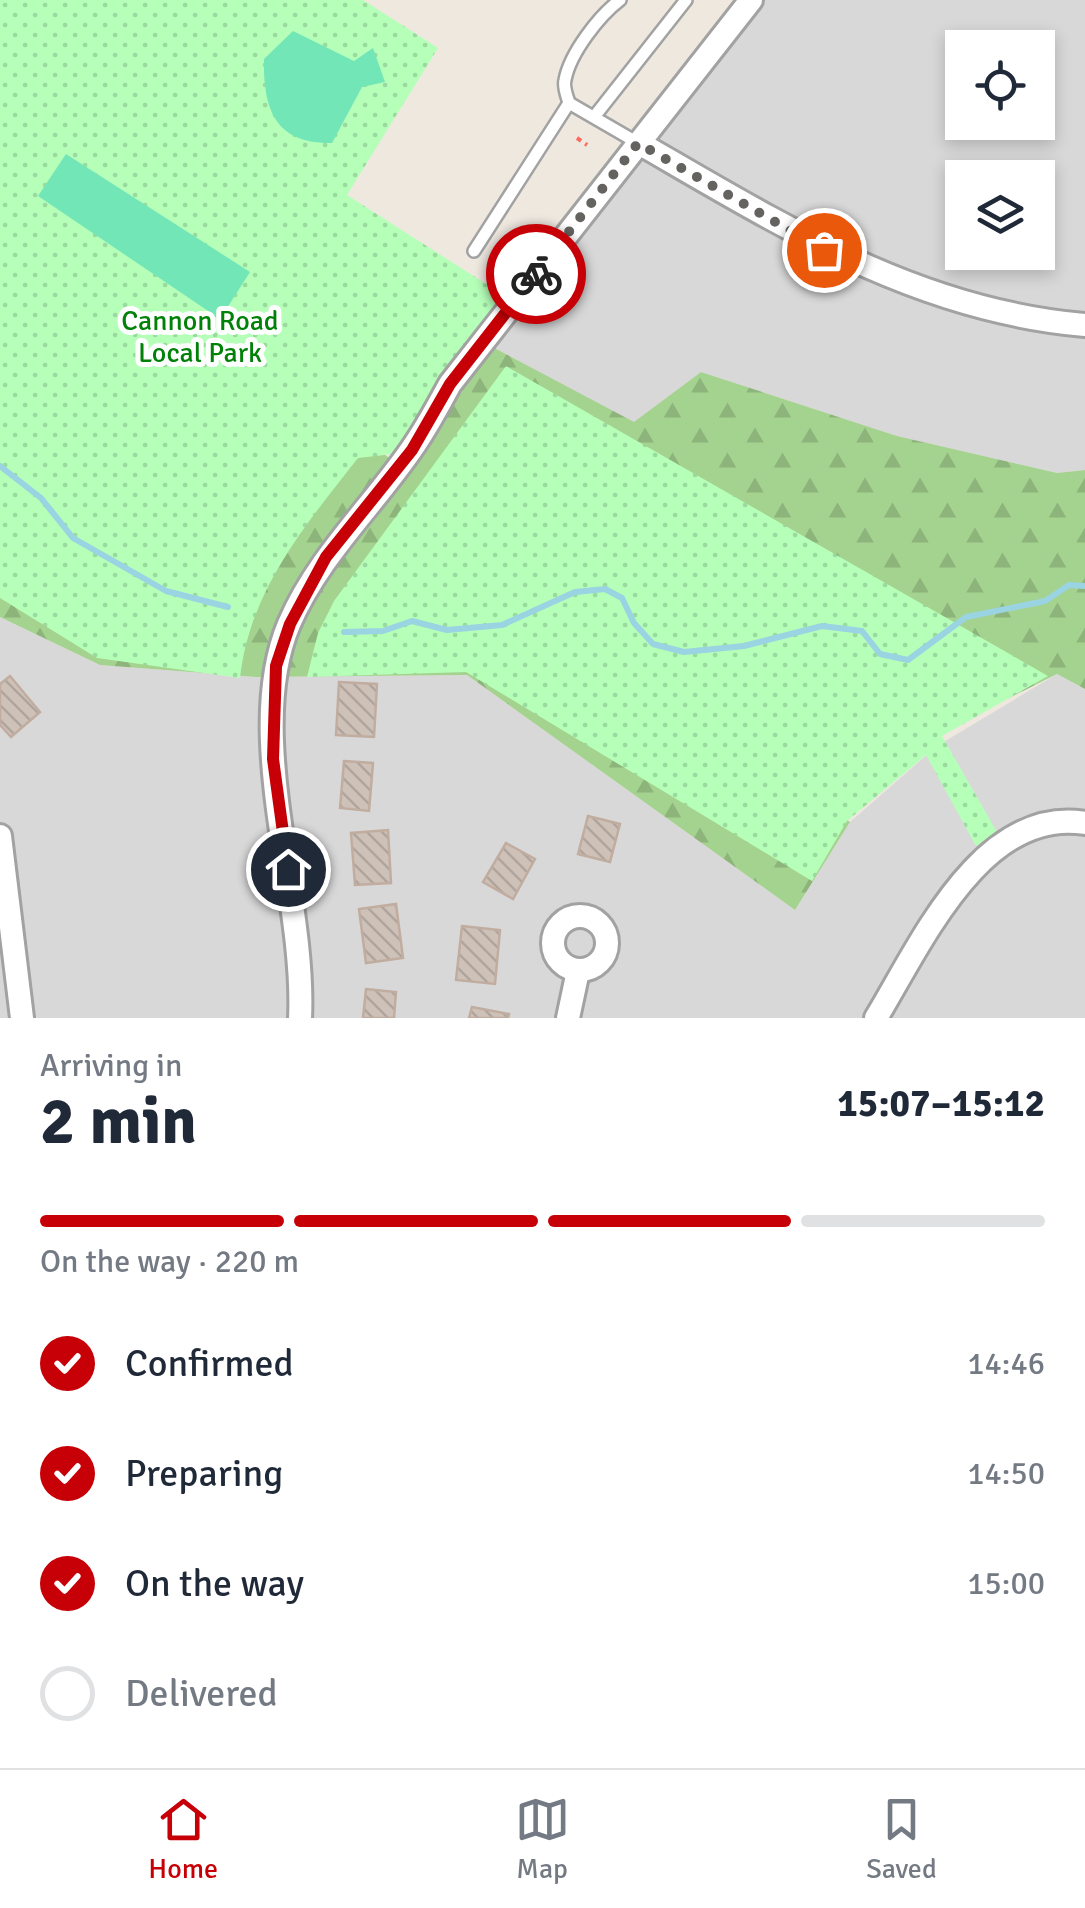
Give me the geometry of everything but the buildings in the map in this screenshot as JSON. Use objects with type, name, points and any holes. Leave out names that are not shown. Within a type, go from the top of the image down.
[{"type":"street","points":[[300,1018],[293,909],[273,759],[276,666],[290,624],[326,557],[412,450],[450,384],[752,0]]},
{"type":"street","points":[[638,143],[824,250],[892,280],[1000,315],[1085,326]]},
{"type":"street","points":[[876,1018],[961,878],[1023,830],[1071,821],[1085,823]]},
{"type":"street","points":[[0,836],[22,1018]]},
{"type":"street","points":[[568,1018],[578,970]]},
{"type":"lane","points":[[474,251],[569,103],[564,82],[574,58],[606,10],[620,0]]},
{"type":"lane","points":[[594,117],[686,0]]},
{"type":"lane","points":[[569,103],[638,143]]},
{"type":"path","points":[[577,138],[587,145]]},
{"type":"shaded area","points":[[751,0],[1085,0],[1085,470],[1057,473],[897,436],[701,372],[634,423],[483,342]]},
{"type":"shaded area","points":[[0,617],[100,665],[256,677],[467,675],[795,910],[850,822],[937,746],[1057,674],[1085,689],[1085,1018],[0,1018]]},
{"type":"green space","name":"Cannon Road Local Park","points":[[0,0],[363,0],[438,48],[347,195],[511,300],[402,453],[358,458],[300,534],[255,616],[240,678],[97,658],[0,598]]},
{"type":"green space","points":[[293,31],[354,61],[373,48],[385,82],[362,87],[332,143],[297,137],[285,130],[270,108],[264,59]]},
{"type":"green space","points":[[66,154],[250,272],[220,319],[38,196]]},
{"type":"green space","points":[[0,192],[391,459],[483,342],[634,422],[701,372],[897,436],[1057,473],[1085,470],[1085,689],[1057,674],[959,723],[762,763],[850,822],[795,910],[467,675],[256,677],[100,665],[0,617]]},
{"type":"green space","points":[[506,366],[1048,676],[942,736],[997,832],[976,846],[926,755],[847,821],[812,881],[466,672],[307,677],[318,633],[334,601]]},
{"type":"waterway","points":[[0,466],[41,498],[73,538],[166,591],[228,607]]},
{"type":"waterway","points":[[344,632],[383,631],[412,621],[447,630],[502,625],[575,592],[605,589],[622,598],[634,623],[653,644],[684,652],[744,646],[822,626],[862,631],[880,654],[908,660],[966,617],[1045,601],[1069,585],[1085,586]]},
{"type":"way so far","points":[[536,274],[638,143],[824,250]]},
{"type":"route","points":[[288,869],[273,759],[276,666],[290,624],[326,557],[412,450],[450,384],[536,274]]}]
